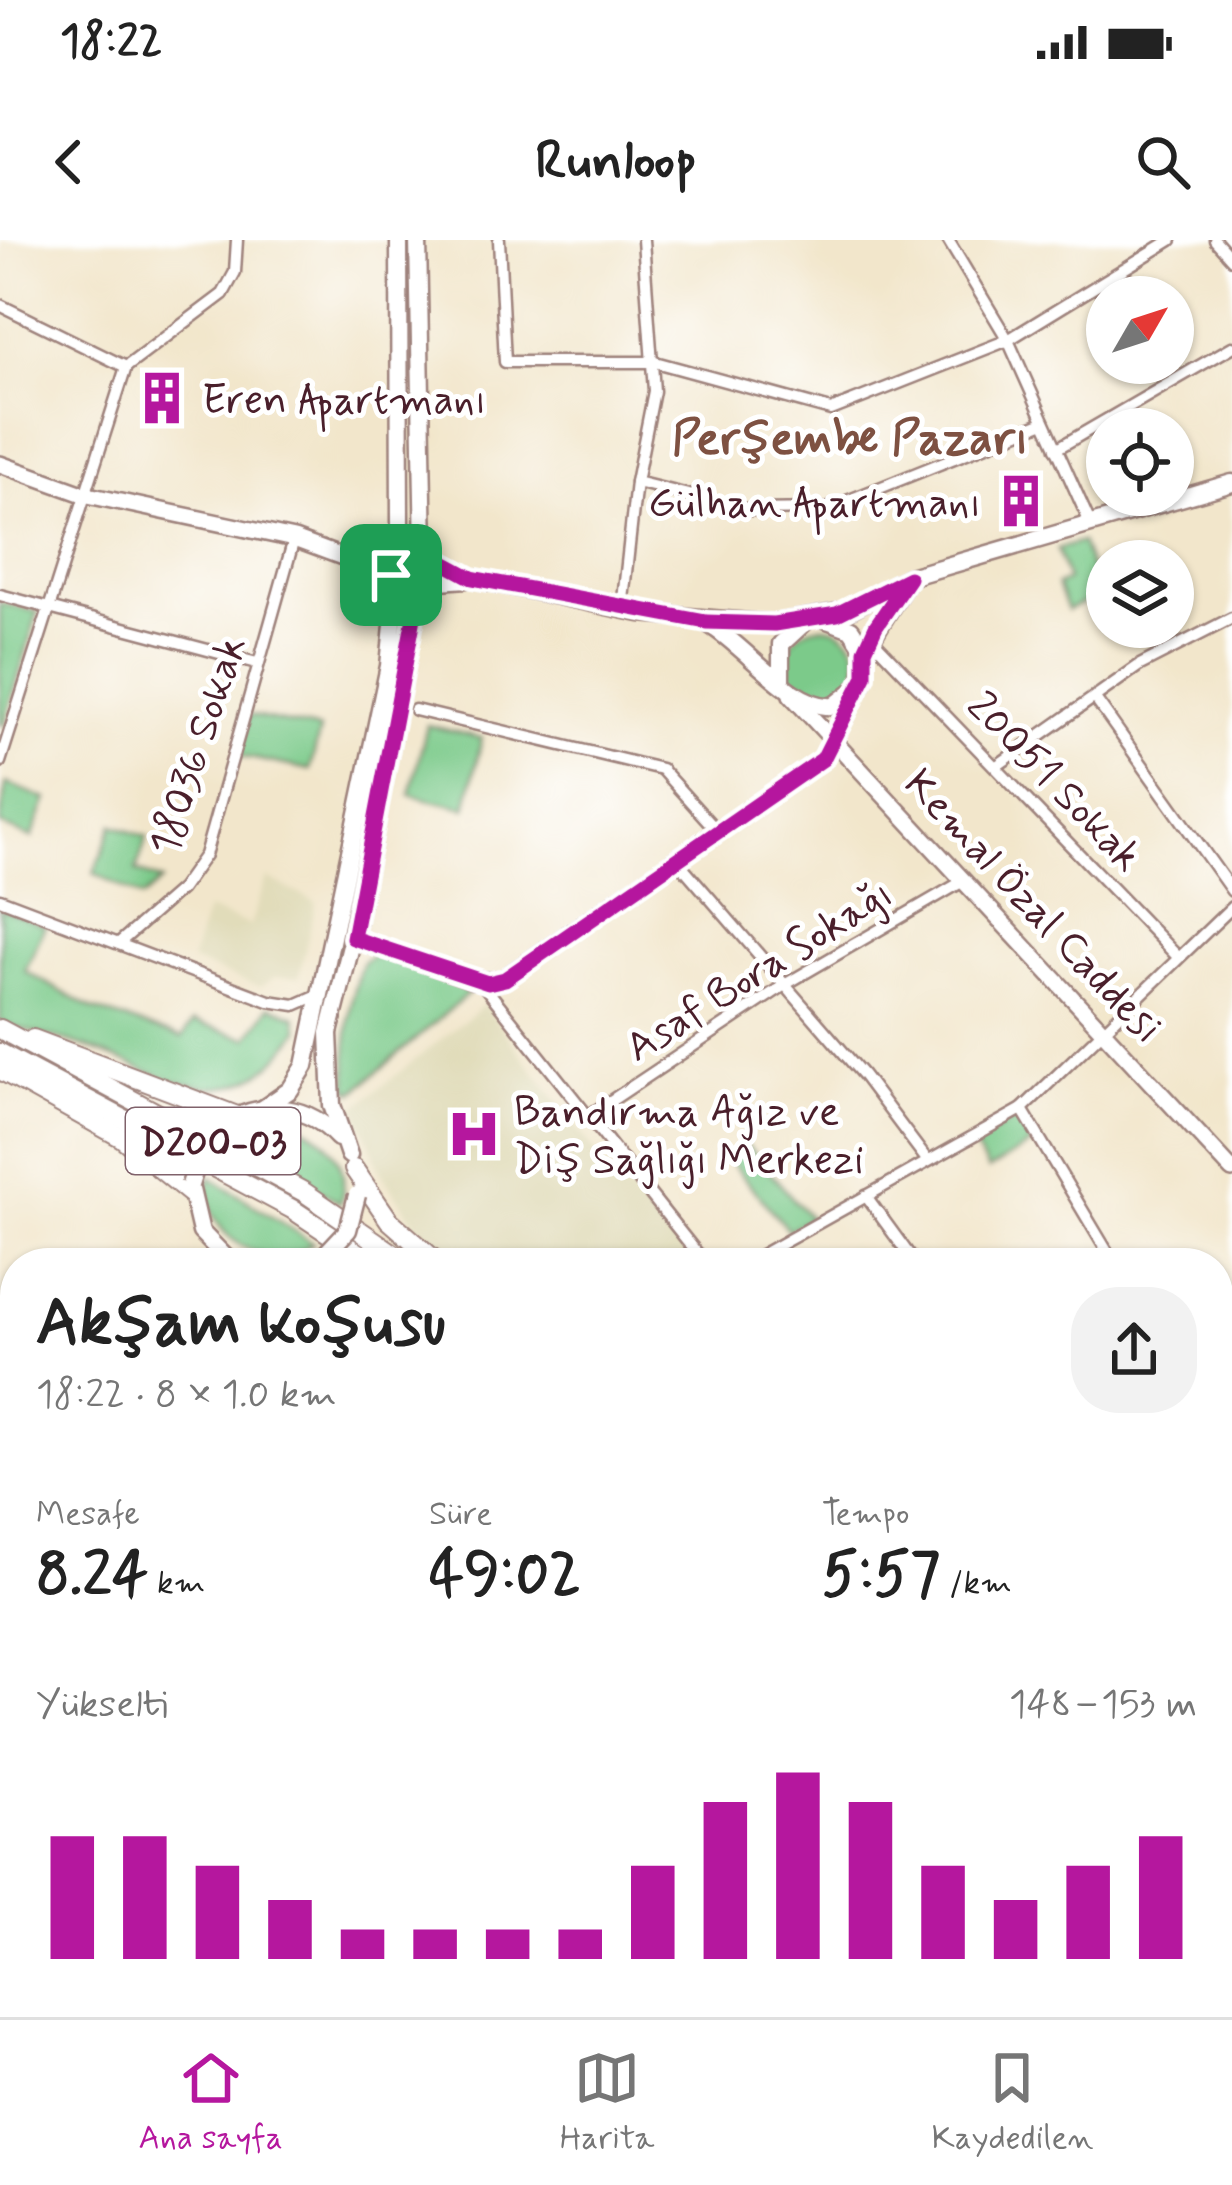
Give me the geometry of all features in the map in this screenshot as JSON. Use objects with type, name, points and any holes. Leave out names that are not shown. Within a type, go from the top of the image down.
[{"type":"highway","name":"D200-03","points":[[6,1031],[54,1044],[233,1118]]},
{"type":"highway","name":"D200-03","points":[[6,1031],[304,1192],[385,1248]]},
{"type":"highway","name":"D200-03","points":[[0,1053],[292,1209],[350,1248]]},
{"type":"highway","name":"D200-03","points":[[0,1070],[122,1138],[190,1189]]},
{"type":"highway","points":[[352,1162],[388,1220],[421,1248]]},
{"type":"main road","points":[[216,1248],[201,1232],[190,1189],[202,1148],[233,1118],[263,1108],[297,1080],[389,666],[399,240]]},
{"type":"main road","points":[[331,1248],[348,1230],[357,1195],[352,1162],[332,1105],[327,1051],[427,553],[418,240]]},
{"type":"main road","points":[[0,464],[83,494],[294,539],[356,558],[393,578],[423,584],[472,578]]},
{"type":"main road","points":[[786,689],[781,644],[813,619],[849,610],[909,578],[1232,483]]},
{"type":"main road","points":[[356,558],[411,545],[472,578],[622,609],[706,622],[840,622],[872,650]]},
{"type":"main road","points":[[353,938],[481,982],[505,979],[808,771],[848,716],[872,650],[909,578]]},
{"type":"main road","points":[[706,622],[749,651],[786,689],[818,708],[842,703],[857,692]]},
{"type":"main road","name":"Kemal Özal Caddesi","points":[[786,689],[832,744],[1105,1028],[1232,1170]]},
{"type":"main road","points":[[848,716],[850,763]]},
{"type":"main road","points":[[263,1108],[314,1118],[352,1162]]},
{"type":"street","points":[[0,762],[5,729],[126,368],[223,294],[235,272],[237,240]]},
{"type":"street","points":[[499,240],[505,362],[655,362],[831,410],[1008,340],[1171,240]]},
{"type":"street","points":[[622,609],[655,362],[643,240]]},
{"type":"street","points":[[948,240],[1008,340],[1090,523]]},
{"type":"street","points":[[1215,240],[1232,260]]},
{"type":"street","points":[[0,305],[126,368]]},
{"type":"street","points":[[1056,449],[1232,347]]},
{"type":"street","points":[[636,482],[748,510],[826,509],[1044,422]]},
{"type":"street","name":"18036 Sokak","points":[[118,943],[181,889],[205,855],[294,539]]},
{"type":"street","points":[[0,595],[257,663]]},
{"type":"street","points":[[998,765],[1163,651],[1232,618]]},
{"type":"street","name":"20051 Sokak","points":[[872,650],[998,765],[1177,956]]},
{"type":"street","points":[[1094,697],[1232,891]]},
{"type":"street","points":[[415,710],[661,769],[718,832]]},
{"type":"street","points":[[676,859],[787,984],[927,1160]]},
{"type":"street","name":"Asaf Bora Sokağı","points":[[588,1116],[787,984],[964,880]]},
{"type":"street","points":[[0,899],[254,997],[313,1003]]},
{"type":"street","points":[[774,1248],[1022,1109],[1232,908]]},
{"type":"street","points":[[481,982],[693,1248]]},
{"type":"street","points":[[1022,1109],[1105,1248]]},
{"type":"street","points":[[866,1196],[904,1248]]},
{"type":"shaded area","points":[[267,878],[316,902],[299,977],[275,977],[260,987],[191,961],[207,910],[250,925]]},
{"type":"shaded area","name":"Bandırma Ağız ve Diş Sağlığı Merkezi","points":[[484,1005],[603,1162],[682,1248],[436,1248],[379,1169],[356,1107]]},
{"type":"green space","points":[[1081,542],[1086,556],[1086,602],[1067,610],[1057,585],[1067,580],[1057,549]]},
{"type":"green space","points":[[0,603],[38,612],[4,725],[0,724]]},
{"type":"green space","points":[[822,626],[847,637],[858,662],[847,687],[822,698],[797,687],[786,662],[797,637]]},
{"type":"green space","points":[[249,715],[320,730],[310,770],[240,756]]},
{"type":"green space","points":[[427,725],[482,738],[466,808],[410,795]]},
{"type":"green space","points":[[6,783],[47,799],[32,838],[0,825]]},
{"type":"green space","points":[[113,825],[147,837],[136,871],[162,881],[142,898],[94,873]]},
{"type":"green space","points":[[0,908],[45,926],[25,971],[93,1009],[182,1038],[193,1022],[248,1038],[270,1006],[296,1016],[299,1030],[276,1060],[252,1078],[227,1086],[201,1086],[0,1021]]},
{"type":"green space","points":[[372,956],[424,968],[469,993],[354,1092],[348,1088],[350,1008],[363,962]]},
{"type":"green space","points":[[1018,1117],[1033,1143],[988,1170],[973,1144]]},
{"type":"green space","points":[[283,1120],[310,1130],[331,1149],[342,1173],[340,1203],[236,1137],[243,1127]]},
{"type":"green space","points":[[747,1146],[810,1218],[788,1230],[727,1158]]},
{"type":"green space","points":[[210,1177],[313,1243],[304,1248],[248,1248],[224,1232],[209,1197]]},
{"type":"place","name":"Eren Apartmanı","points":[[162,398]]},
{"type":"place","name":"Gülhan Apartmanı","points":[[1021,501]]},
{"type":"place","name":"Bandırma Ağız ve Diş Sağlığı Merkezi","points":[[474,1134]]},
{"type":"district","name":"Perşembe Pazarı","points":[[850,436]]},
{"type":"route","points":[[411,545],[472,578],[640,613],[751,625],[837,614],[909,578],[876,626],[865,650],[865,676],[823,759],[505,979],[488,983],[353,938],[420,586],[404,587],[391,575],[392,555],[411,545]]}]
